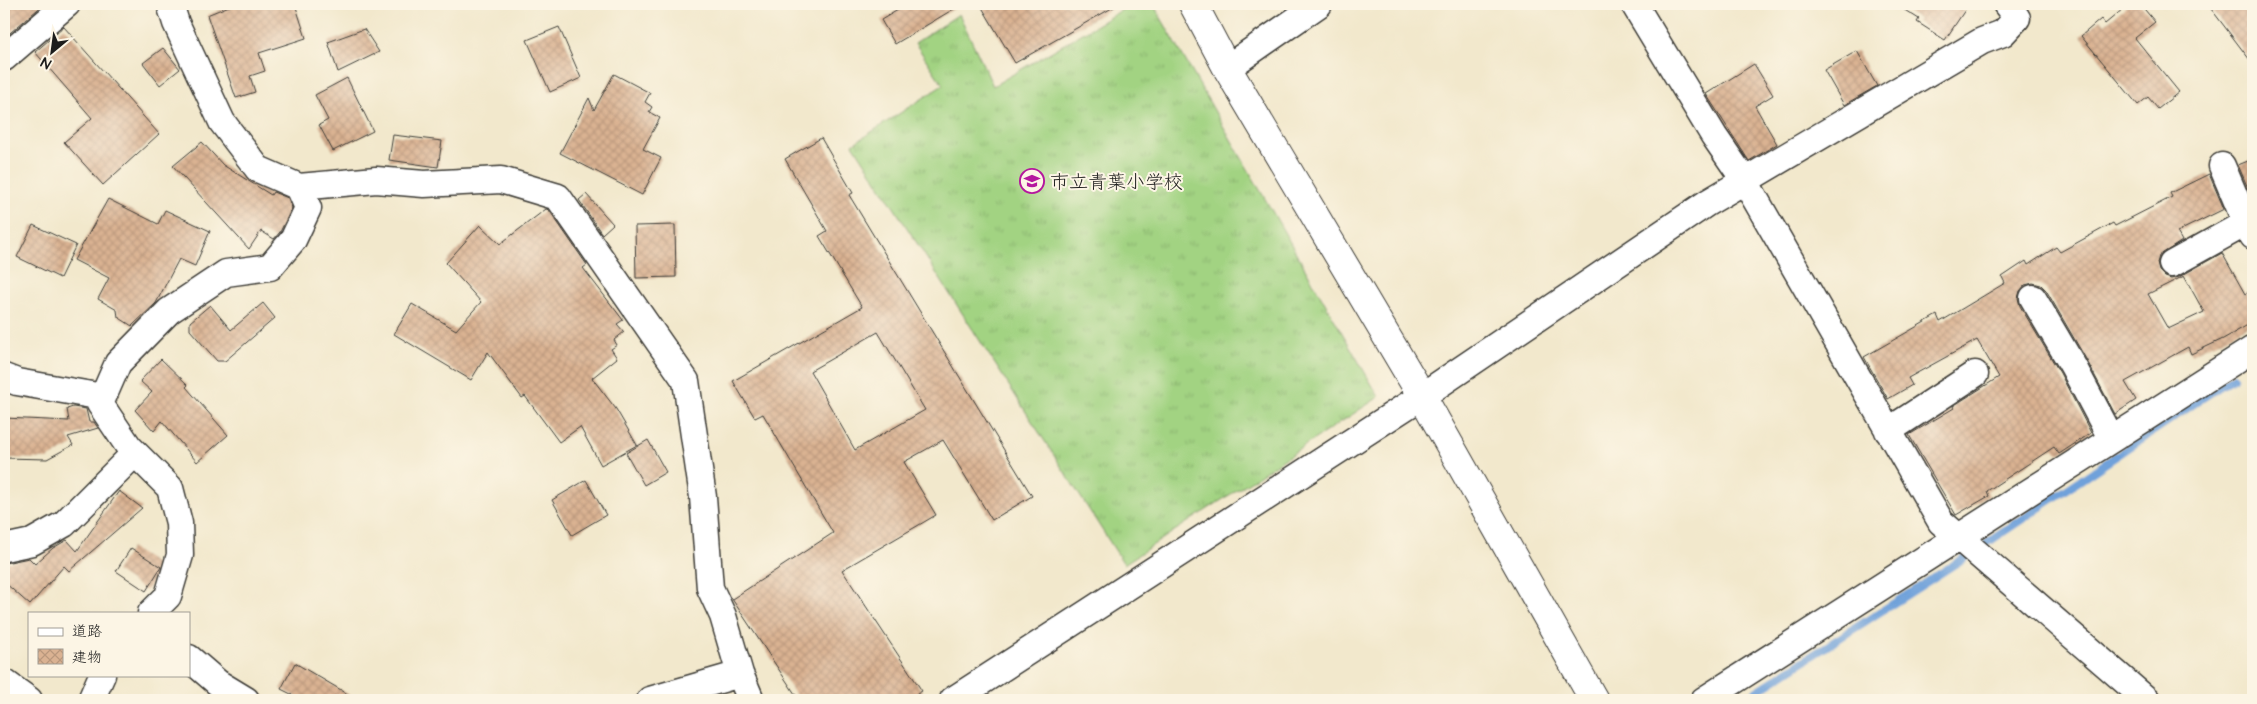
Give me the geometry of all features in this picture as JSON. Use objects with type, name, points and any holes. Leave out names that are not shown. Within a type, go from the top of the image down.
[{"type":"street","points":[[4,58],[67,4]]},
{"type":"street","points":[[170,4],[176,23],[222,122],[258,169],[299,187],[376,180],[424,184],[501,180],[558,197],[686,381],[703,497],[710,588],[723,616],[740,674],[751,700]]},
{"type":"street","points":[[1193,4],[1227,68],[1422,396],[1594,700]]},
{"type":"street","points":[[1227,68],[1319,4]]},
{"type":"street","points":[[1634,4],[1714,136],[1745,181],[1941,522],[1957,538],[2147,700]]},
{"type":"street","points":[[953,700],[1422,396],[1707,203],[1982,41],[2003,32],[2017,18],[2006,4]]},
{"type":"street","points":[[2172,264],[2250,230],[2222,166]]},
{"type":"street","points":[[152,612],[168,596],[180,555],[179,523],[170,488],[135,454],[100,404],[118,363],[169,311],[226,273],[270,267],[293,240],[308,208],[299,187]]},
{"type":"street","points":[[2033,298],[2073,366],[2111,438]]},
{"type":"street","points":[[1704,700],[2111,438],[2253,349]]},
{"type":"street","points":[[1888,431],[1975,374]]},
{"type":"street","points":[[4,377],[17,382],[103,397]]},
{"type":"street","points":[[4,548],[32,542],[64,524],[135,454]]},
{"type":"street","points":[[190,659],[218,683],[246,700]]},
{"type":"street","points":[[650,700],[740,674]]},
{"type":"street","points":[[91,700],[102,676]]},
{"type":"street","points":[[4,682],[29,700]]},
{"type":"green space","points":[[1132,4],[1153,4],[1379,397],[1124,564],[853,144],[943,85],[915,43],[959,14],[993,86]]},
{"type":"building","points":[[4,4],[44,4],[4,38]]},
{"type":"building","points":[[234,4],[295,4],[306,38],[259,53],[265,71],[250,76],[255,92],[236,98],[207,15]]},
{"type":"building","points":[[908,4],[962,4],[895,44],[881,20]]},
{"type":"building","points":[[980,4],[1119,4],[1015,63]]},
{"type":"building","points":[[1895,4],[1969,4],[1945,40],[1917,22],[1919,19]]},
{"type":"building","points":[[2129,4],[2140,4],[2155,22],[2135,38],[2179,92],[2158,109],[2148,97],[2138,105],[2081,36],[2101,19],[2105,24]]},
{"type":"building","points":[[2207,4],[2253,4],[2253,64],[2215,14]]},
{"type":"building","points":[[64,27],[159,134],[103,185],[64,142],[92,118],[35,52]]},
{"type":"building","points":[[559,27],[581,78],[550,92],[527,40]]},
{"type":"building","points":[[364,29],[379,52],[338,72],[328,42]]},
{"type":"building","points":[[163,48],[180,69],[160,85],[143,63]]},
{"type":"building","points":[[1857,51],[1877,86],[1844,105],[1824,70]]},
{"type":"building","points":[[1754,64],[1773,95],[1755,106],[1777,144],[1749,161],[1706,94]]},
{"type":"building","points":[[614,74],[650,93],[645,102],[652,107],[649,112],[660,118],[643,149],[661,158],[642,195],[560,153],[589,98],[594,110]]},
{"type":"building","points":[[347,78],[373,131],[333,151],[319,125],[328,120],[315,95]]},
{"type":"building","points":[[393,135],[442,141],[438,167],[389,160]]},
{"type":"building","points":[[821,138],[853,193],[849,195],[1032,496],[992,520],[943,440],[904,462],[936,515],[842,570],[922,691],[907,700],[799,700],[732,599],[833,533],[763,414],[755,418],[733,381],[862,307],[819,236],[827,231],[785,159]],"holes":[[[878,332],[925,410],[855,450],[810,371]]]},
{"type":"building","points":[[202,142],[223,165],[271,195],[273,192],[288,198],[292,208],[280,232],[274,239],[261,231],[249,249],[173,166]]},
{"type":"building","points":[[2253,159],[2253,194],[2251,195],[2238,165]]},
{"type":"building","points":[[2209,174],[2224,209],[2177,232],[2182,241],[2159,256],[2157,263],[2159,271],[2165,277],[2171,279],[2179,277],[2222,253],[2245,294],[2253,289],[2253,322],[2191,354],[2188,347],[2125,382],[2136,400],[2115,414],[2046,290],[2041,285],[2033,283],[2025,285],[2020,291],[2018,298],[2020,306],[2060,373],[2091,433],[2059,454],[2054,447],[1987,491],[1989,496],[1956,515],[1909,435],[1954,408],[1953,406],[1999,377],[1977,340],[1908,378],[1912,385],[1888,399],[1864,357],[1937,315],[1940,322],[2005,283],[2002,277],[2026,261],[2028,265],[2056,247],[2060,252],[2113,223],[2115,226],[2172,197],[2170,193]],"holes":[[[2184,276],[2204,312],[2168,329],[2148,294]]]},
{"type":"building","points":[[586,194],[613,224],[602,234],[579,200]]},
{"type":"building","points":[[108,199],[158,224],[165,210],[210,231],[195,266],[179,259],[156,303],[132,326],[118,317],[117,310],[98,299],[109,278],[74,260]]},
{"type":"building","points":[[546,209],[549,210],[587,265],[583,268],[623,320],[617,324],[624,332],[614,340],[617,345],[611,349],[617,358],[592,378],[616,409],[637,445],[601,465],[580,427],[559,442],[525,396],[522,398],[488,352],[471,380],[394,334],[412,304],[456,330],[481,302],[446,263],[480,225],[500,244]]},
{"type":"building","points":[[33,225],[76,245],[60,278],[17,257]]},
{"type":"building","points":[[675,225],[676,277],[636,278],[635,226]]},
{"type":"building","points":[[263,303],[275,318],[225,361],[217,361],[190,330],[190,322],[210,305],[231,330]]},
{"type":"building","points":[[161,359],[188,385],[186,387],[228,435],[197,462],[162,421],[154,431],[135,410],[152,392],[140,381]]},
{"type":"building","points":[[73,407],[86,409],[89,422],[94,422],[98,428],[68,437],[73,445],[47,459],[4,458],[4,418],[69,421],[67,409]]},
{"type":"building","points":[[648,440],[666,472],[644,485],[626,453]]},
{"type":"building","points":[[586,480],[606,515],[572,535],[552,500]]},
{"type":"building","points":[[119,491],[142,508],[69,571],[64,566],[30,605],[4,582],[5,563],[29,558],[35,564],[53,548],[67,540],[77,551]]},
{"type":"building","points":[[131,548],[161,567],[146,591],[116,571]]},
{"type":"building","points":[[295,663],[358,700],[303,700],[281,689]]},
{"type":"waterway","points":[[1987,543],[2234,377]]},
{"type":"waterway","points":[[1743,700],[1969,555]]},
{"type":"place","name":"市立青葉小学校","points":[[1032,181]]}]
